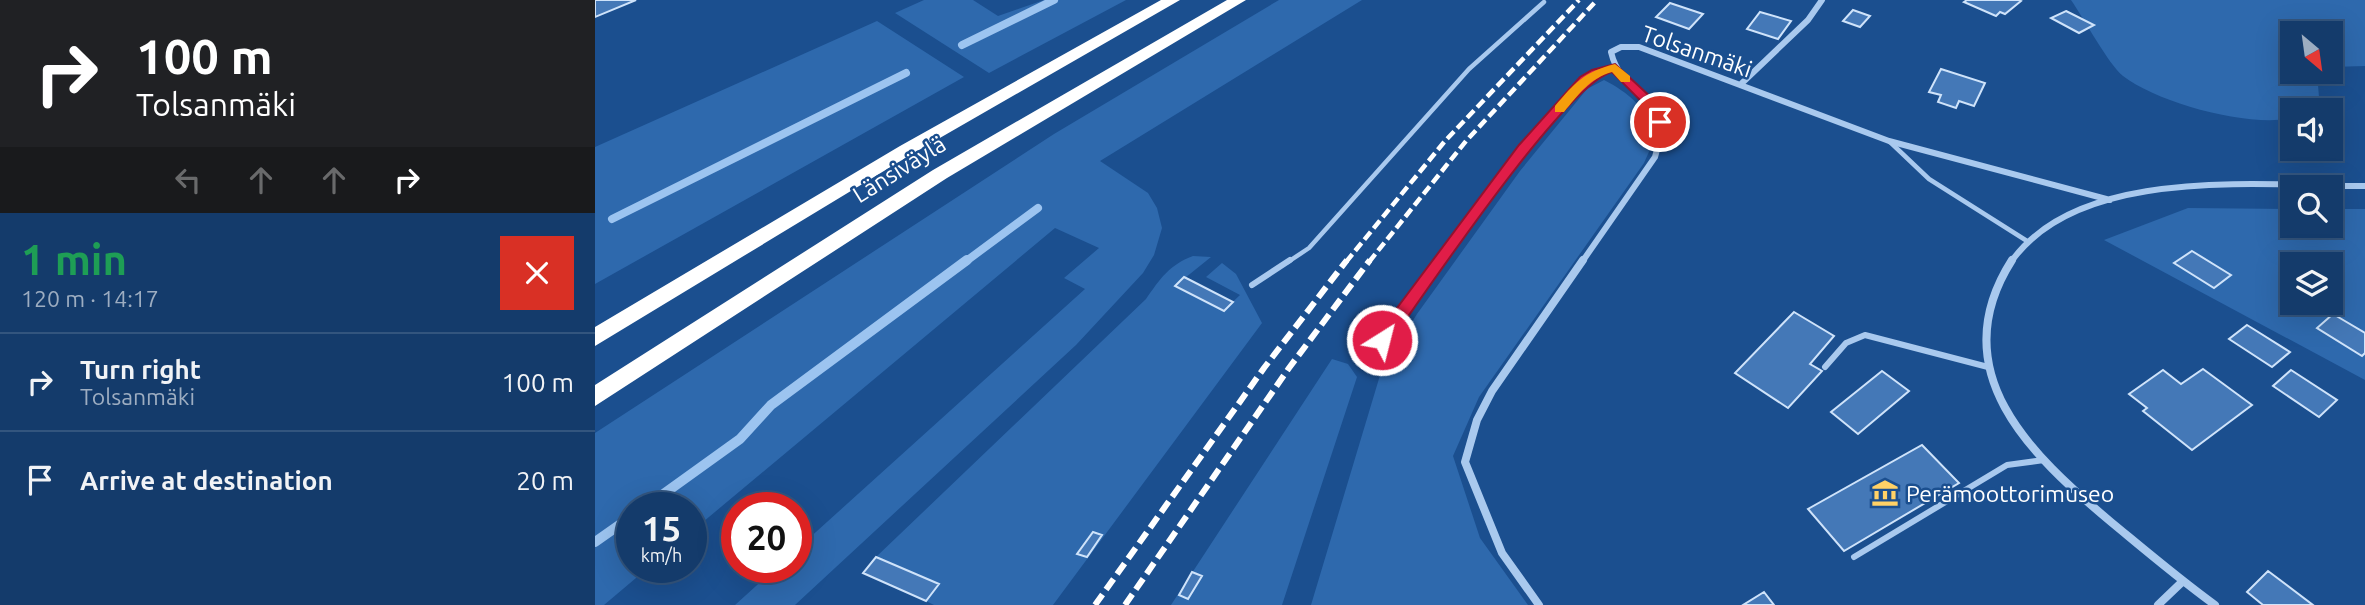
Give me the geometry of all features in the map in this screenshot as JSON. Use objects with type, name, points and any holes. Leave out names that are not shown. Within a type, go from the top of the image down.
[{"type":"highway","name":"Länsiväylä","points":[[595,338],[906,150],[1172,0]]},
{"type":"highway","name":"Länsiväylä","points":[[600,394],[940,174],[1238,0]]},
{"type":"highway","points":[[595,328],[711,266]]},
{"type":"street","points":[[1740,85],[1808,20],[1822,0]]},
{"type":"street","name":"Tolsanmäki","points":[[1539,605],[1502,553],[1465,462],[1477,420],[1492,391],[1655,157],[1663,139],[1660,122],[1651,103],[1615,68],[1611,52],[1621,47],[1639,47],[1889,141],[2110,200]]},
{"type":"street","points":[[2215,605],[2182,582],[2044,460],[2006,413],[1988,367],[1985,328],[1998,280],[2027,241],[2048,223],[2110,200],[2164,188],[2365,186]]},
{"type":"street","points":[[2158,605],[2182,582]]},
{"type":"lane","points":[[1252,285],[1309,248],[1469,69],[1544,2]]},
{"type":"lane","points":[[1366,362],[1524,148],[1585,80],[1597,72],[1615,68]]},
{"type":"lane","points":[[1889,141],[1929,179],[2027,241]]},
{"type":"lane","points":[[1825,367],[1836,350],[1858,336],[1876,333],[1913,347],[1988,367]]},
{"type":"lane","points":[[1854,557],[2007,465],[2044,460]]},
{"type":"shaded area","points":[[924,0],[973,0],[998,16],[1044,0],[1126,0],[989,73],[895,13]]},
{"type":"shaded area","points":[[1279,0],[1362,0],[1100,161],[1148,193],[1157,208],[1162,228],[1154,255],[1143,273],[1076,345],[795,605],[735,605],[759,583],[812,583],[812,536],[1085,289],[1064,278],[1099,248],[1055,228],[739,492],[721,492],[721,507],[707,519],[707,492],[616,492],[616,583],[630,583],[604,605],[595,605],[595,433],[1054,134]]},
{"type":"shaded area","points":[[2071,0],[2365,0],[2365,66],[2343,67],[2343,21],[2280,21],[2280,84],[2318,84],[2319,98],[2280,98],[2280,119],[2229,116],[2181,104],[2123,76],[2104,52]]},
{"type":"shaded area","points":[[877,21],[964,77],[595,284],[595,147]]},
{"type":"shaded area","points":[[1604,80],[1629,96],[1643,110],[1652,128],[1650,150],[1644,163],[1479,397],[1453,456],[1480,538],[1528,605],[1311,605],[1381,372],[1417,314],[1520,171],[1587,89]]},
{"type":"shaded area","points":[[2188,208],[2280,209],[2280,238],[2343,238],[2343,209],[2365,209],[2365,380],[2104,240]]},
{"type":"shaded area","points":[[1193,256],[1211,257],[1175,286],[1223,311],[1240,295],[1206,277],[1222,263],[1236,274],[1262,323],[1053,605],[934,605],[926,601],[939,584],[876,557],[1146,299],[1166,273]]},
{"type":"shaded area","points":[[1332,359],[1348,364],[1357,377],[1282,605],[1171,605]]},
{"type":"building","points":[[595,0],[636,0],[595,17]]},
{"type":"building","points":[[2021,1],[2005,14],[2000,12],[1996,16],[1964,2]]},
{"type":"building","points":[[1670,3],[1703,14],[1689,29],[1656,17]]},
{"type":"building","points":[[1853,10],[1870,16],[1860,27],[1843,21]]},
{"type":"building","points":[[2066,11],[2094,25],[2079,33],[2051,18]]},
{"type":"building","points":[[1760,12],[1791,21],[1778,39],[1747,29]]},
{"type":"building","points":[[1941,69],[1985,83],[1974,106],[1959,101],[1956,108],[1938,102],[1941,95],[1929,92]]},
{"type":"building","points":[[2192,251],[2231,275],[2214,288],[2174,263]]},
{"type":"building","points":[[1184,277],[1233,302],[1224,311],[1175,286]]},
{"type":"building","points":[[1794,312],[1834,336],[1810,364],[1822,371],[1788,408],[1735,373]]},
{"type":"building","points":[[2335,315],[2365,333],[2365,353],[2362,356],[2317,328]]},
{"type":"building","points":[[2247,325],[2290,352],[2272,367],[2229,339]]},
{"type":"building","points":[[2203,369],[2252,405],[2192,450],[2143,411],[2147,408],[2129,394],[2163,370],[2181,384]]},
{"type":"building","points":[[2291,370],[2337,400],[2319,417],[2273,386]]},
{"type":"building","points":[[1882,371],[1909,391],[1858,434],[1831,412]]},
{"type":"building","points":[[1922,445],[1959,483],[1844,551],[1808,509]]},
{"type":"building","points":[[1093,532],[1102,535],[1087,557],[1077,554]]},
{"type":"building","points":[[876,557],[939,584],[926,601],[863,573]]},
{"type":"building","points":[[2268,571],[2313,605],[2263,605],[2247,592]]},
{"type":"building","points":[[1192,572],[1202,576],[1188,599],[1179,595]]},
{"type":"building","points":[[1764,592],[1774,605],[1743,605]]},
{"type":"waterway","points":[[962,45],[1054,0]]},
{"type":"waterway","points":[[612,219],[906,73]]},
{"type":"waterway","points":[[965,262],[1038,208]]},
{"type":"waterway","points":[[666,492],[740,439],[771,405],[967,260]]},
{"type":"waterway","points":[[595,542],[616,527]]},
{"type":"railway","points":[[1346,262],[1445,141],[1579,0]]},
{"type":"railway","points":[[1369,262],[1466,141],[1597,0]]},
{"type":"railway","points":[[1095,605],[1264,368],[1347,260]]},
{"type":"railway","points":[[1125,605],[1289,368],[1370,260]]},
{"type":"slow traffic","points":[[1559,109],[1585,80],[1597,72],[1615,68],[1626,79]]},
{"type":"place","name":"Perämoottorimuseo","points":[[1885,493]]},
{"type":"route","points":[[1382,340],[1524,148],[1585,80],[1597,72],[1615,68],[1651,103],[1660,122]]}]
